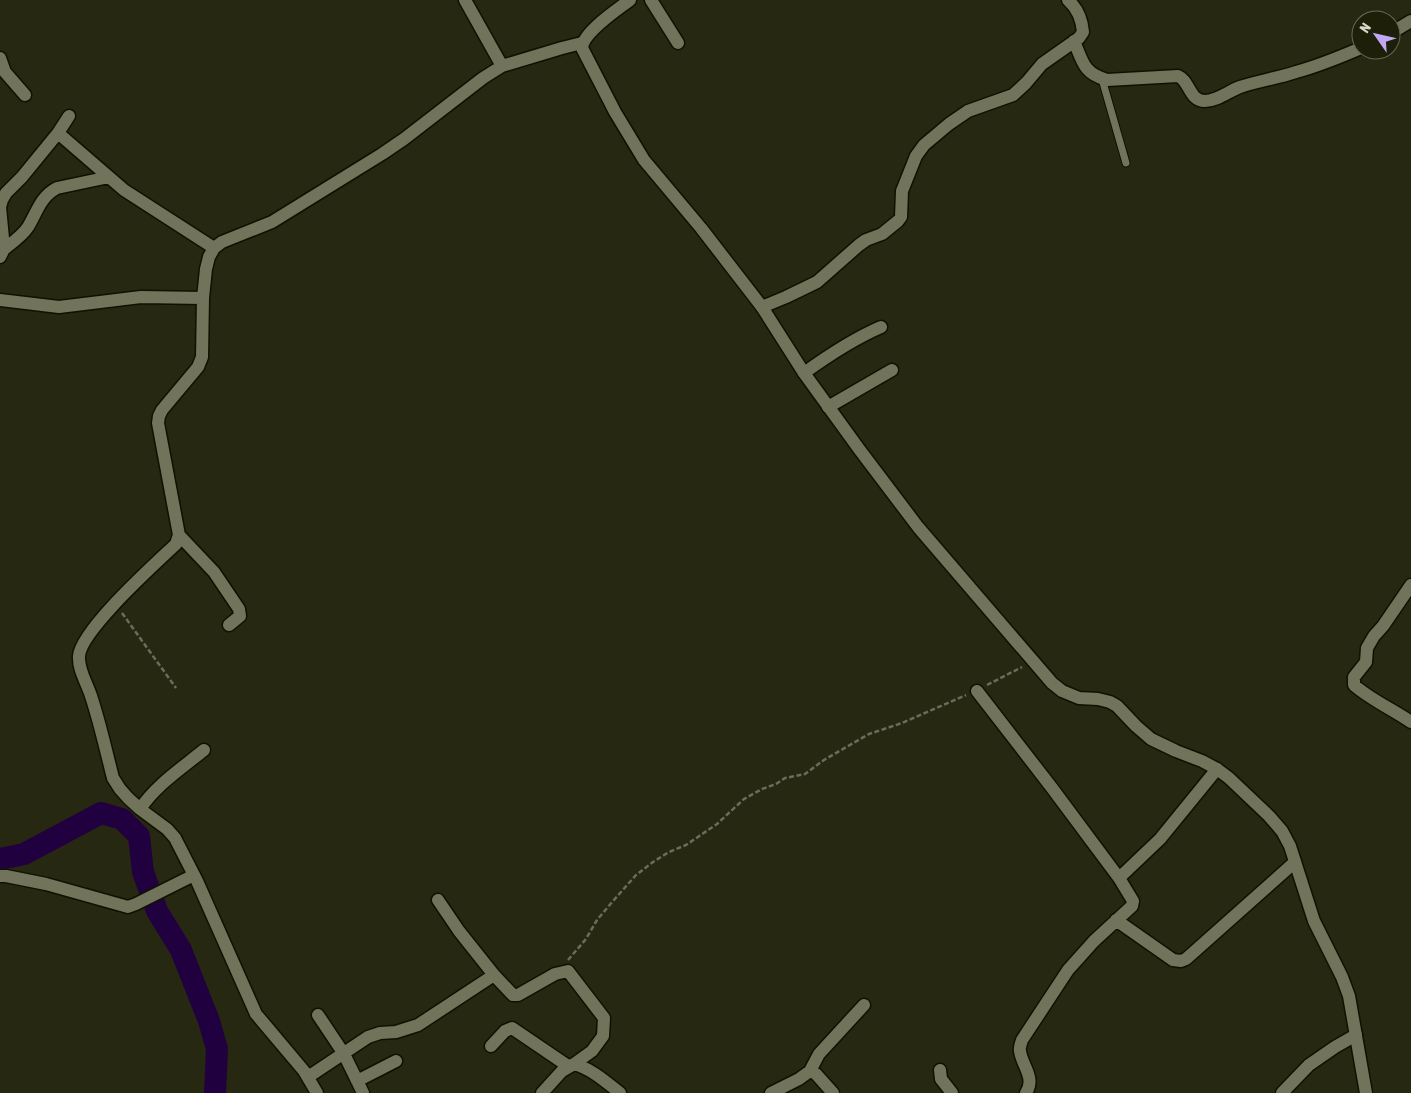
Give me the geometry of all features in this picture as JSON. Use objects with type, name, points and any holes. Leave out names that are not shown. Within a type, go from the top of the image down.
[{"type":"street","points":[[465,0],[502,66]]},
{"type":"street","points":[[630,0],[589,32],[582,43],[582,48],[614,112],[644,160],[701,228],[762,307],[828,407],[918,527],[1052,684],[1078,698],[1110,702],[1117,706],[1151,739],[1217,769],[1269,816],[1282,831],[1290,846],[1314,921],[1342,977],[1349,996],[1366,1093]]},
{"type":"street","points":[[651,0],[678,43]]},
{"type":"street","points":[[762,307],[817,282],[866,240],[889,230],[901,217],[902,191],[916,156],[924,144],[968,111],[1013,95],[1042,64],[1079,38],[1082,27],[1077,12],[1068,0]]},
{"type":"street","points":[[1074,41],[1086,69],[1092,75],[1107,80],[1178,76],[1185,82],[1196,99],[1204,101],[1216,98],[1239,87],[1297,72],[1351,52]]},
{"type":"street","points":[[317,1093],[308,1077],[256,1014],[176,838],[140,809],[120,789],[113,778],[91,696],[79,664],[81,646],[115,603],[178,540],[179,535],[158,423],[162,410],[198,367],[202,357],[203,298],[206,269],[214,248],[222,242],[272,222],[382,154],[483,78],[502,66],[582,43]]},
{"type":"street","points":[[0,58],[5,72],[25,95]]},
{"type":"street","points":[[2,253],[0,207],[2,200],[58,133],[69,116]]},
{"type":"street","points":[[58,133],[124,190],[214,248]]},
{"type":"street","points":[[2,253],[28,226],[45,196],[50,192],[57,188],[108,177]]},
{"type":"street","points":[[0,300],[59,307],[141,297],[203,298]]},
{"type":"street","points":[[804,373],[858,337],[881,327]]},
{"type":"street","points":[[828,407],[892,370]]},
{"type":"street","points":[[179,535],[214,572],[239,609],[240,616],[229,625]]},
{"type":"street","points":[[1411,585],[1374,636],[1367,648],[1366,662],[1354,677],[1353,682],[1366,696],[1399,713],[1411,722]]},
{"type":"street","points":[[977,691],[1119,878],[1133,901],[1129,909],[1094,941],[1068,970],[1022,1040],[1020,1053],[1030,1079],[1026,1093]]},
{"type":"street","points":[[140,809],[147,798],[204,750]]},
{"type":"street","points":[[1119,878],[1160,838],[1217,769]]},
{"type":"street","points":[[1116,920],[1174,960],[1181,961],[1186,959],[1295,862]]},
{"type":"street","points":[[0,876],[46,884],[128,907],[194,875]]},
{"type":"street","points":[[438,900],[459,932],[494,975],[515,996],[556,974],[568,971],[604,1018],[603,1036],[592,1051],[562,1071],[542,1093]]},
{"type":"street","points":[[308,1077],[368,1037],[380,1032],[396,1032],[418,1025],[494,975]]},
{"type":"street","points":[[771,1093],[799,1079],[810,1070],[819,1054],[864,1005]]},
{"type":"street","points":[[318,1015],[344,1054],[363,1093]]},
{"type":"street","points":[[491,1046],[505,1031],[512,1028],[571,1065],[589,1070],[620,1093]]},
{"type":"street","points":[[1282,1093],[1309,1065],[1356,1035]]},
{"type":"street","points":[[357,1081],[396,1061]]},
{"type":"street","points":[[810,1070],[833,1093]]},
{"type":"street","points":[[940,1070],[941,1079],[952,1093]]},
{"type":"lane","points":[[1102,79],[1126,163]]},
{"type":"path","points":[[115,603],[176,688]]},
{"type":"path","points":[[556,974],[586,939],[613,901],[636,875],[669,852],[686,845],[718,824],[744,799],[785,778],[805,774],[824,760],[869,734],[902,723],[977,691],[1033,661]]},
{"type":"waterway","points":[[0,859],[24,854],[101,813],[122,819],[139,836],[143,872],[157,911],[181,950],[209,1021],[217,1049],[215,1093]]}]
